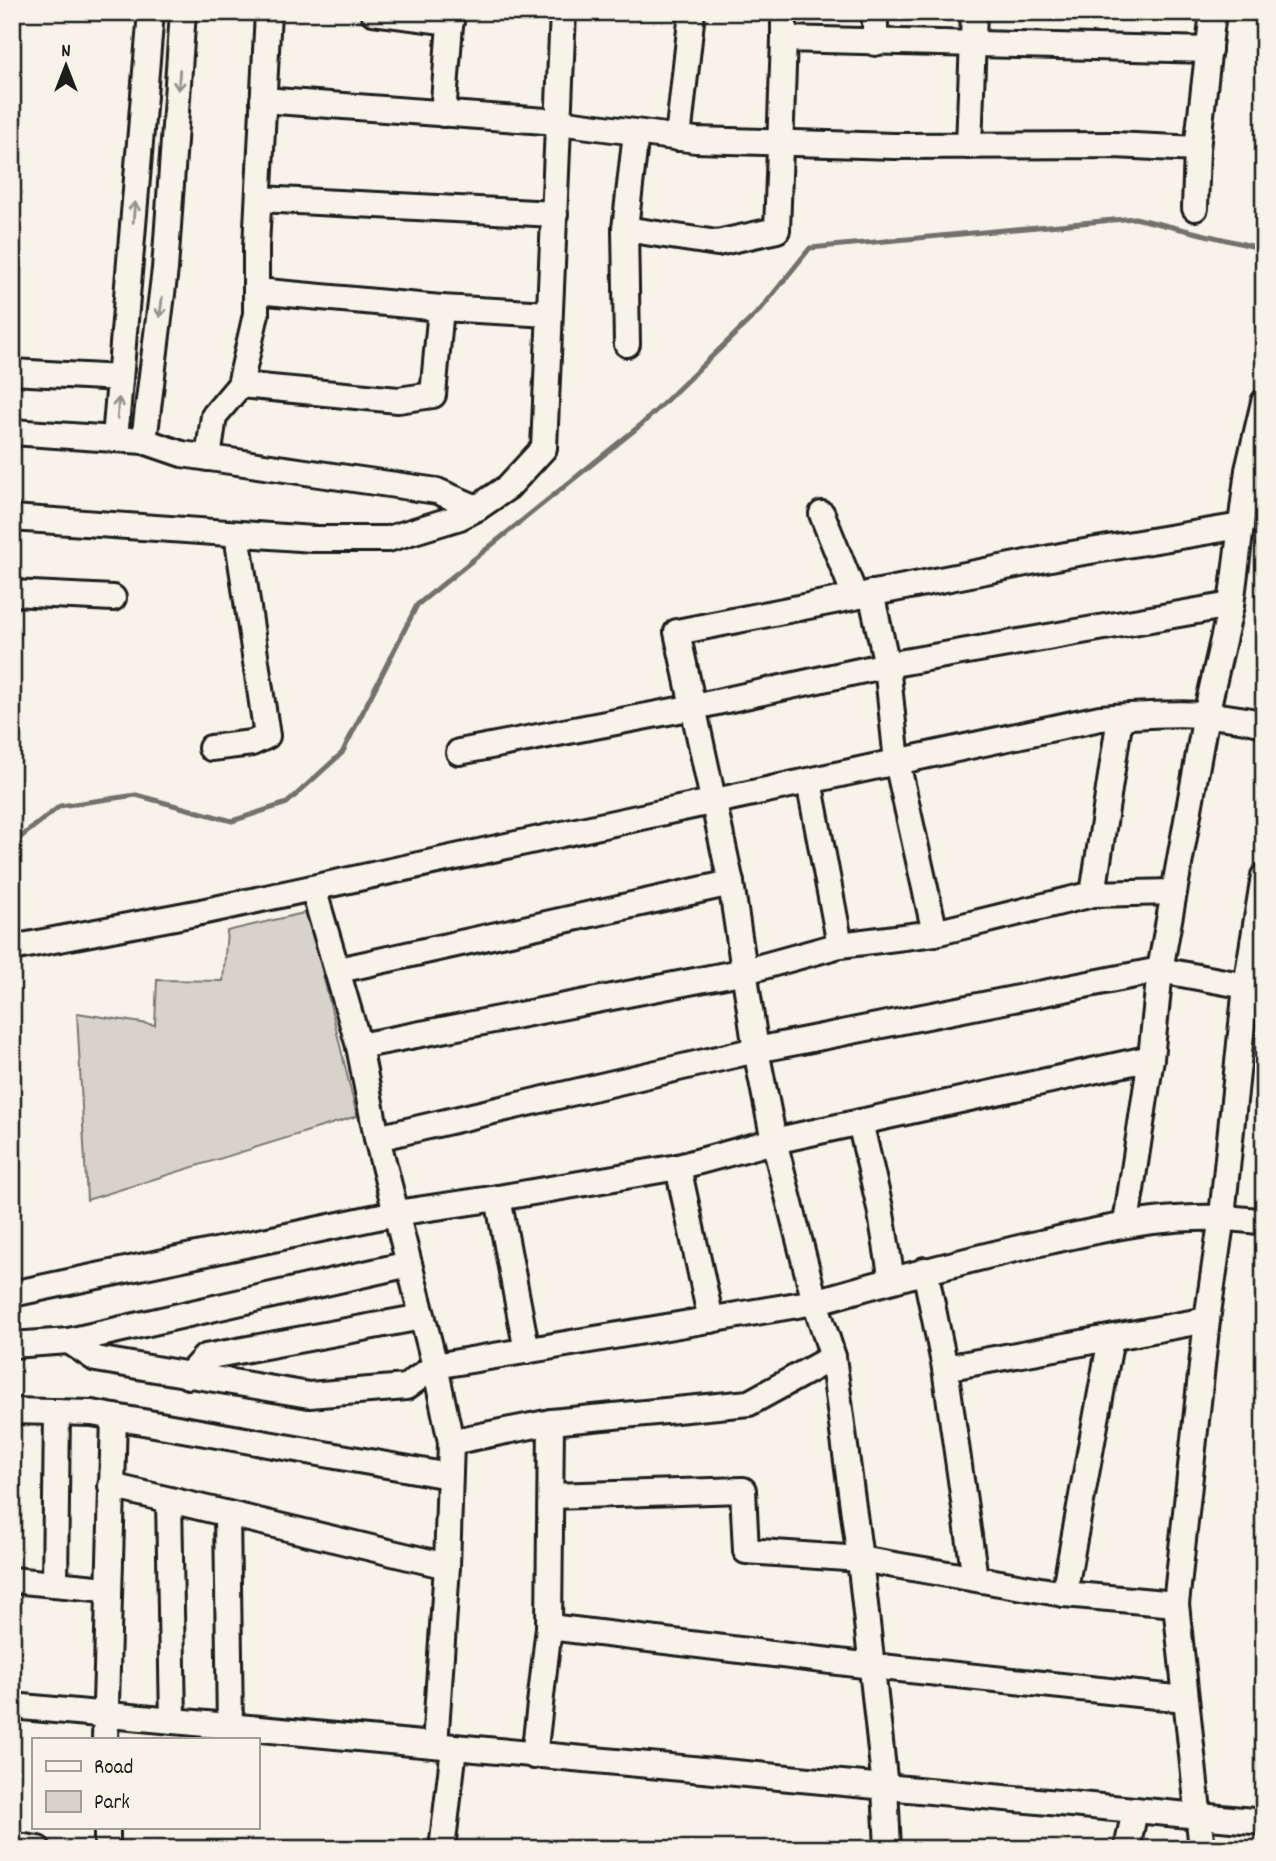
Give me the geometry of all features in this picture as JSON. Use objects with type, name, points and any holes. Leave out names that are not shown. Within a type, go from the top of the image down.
[{"type":"street","points":[[115,439],[151,12]]},
{"type":"street","points":[[144,441],[165,269],[183,12]]},
{"type":"street","points":[[208,458],[215,416],[240,385],[256,314],[268,12]]},
{"type":"street","points":[[373,12],[451,17],[443,114]]},
{"type":"street","points":[[12,518],[313,539],[388,538],[460,517],[508,487],[544,448],[564,12]]},
{"type":"street","points":[[678,138],[692,12]]},
{"type":"street","points":[[625,229],[718,243],[777,230],[784,12]]},
{"type":"street","points":[[875,12],[875,43]]},
{"type":"street","points":[[969,146],[974,12]]},
{"type":"street","points":[[1195,208],[1197,149],[1213,12]]},
{"type":"street","points":[[784,39],[973,46],[1209,50]]},
{"type":"street","points":[[263,100],[559,122],[678,138],[969,146],[1114,145],[1197,149]]},
{"type":"street","points":[[627,344],[625,229],[636,133]]},
{"type":"street","points":[[259,199],[555,214]]},
{"type":"street","points":[[256,291],[441,308],[549,314]]},
{"type":"street","points":[[240,385],[398,400],[433,395],[441,308]]},
{"type":"street","points":[[12,372],[120,378]]},
{"type":"street","points":[[1126,1223],[1173,892],[1206,715],[1231,605],[1241,526],[1259,444],[1264,402]]},
{"type":"street","points":[[12,432],[144,441],[208,458],[437,491],[477,508]]},
{"type":"street","points":[[822,514],[863,595],[887,665],[897,762],[935,933]]},
{"type":"street","points":[[888,1849],[885,1787],[872,1666],[833,1357],[774,1141],[756,1050],[731,883],[711,803],[677,632],[1066,555],[1241,526]]},
{"type":"street","points":[[211,748],[252,743],[267,736],[237,534]]},
{"type":"street","points":[[12,593],[113,598]]},
{"type":"street","points":[[459,752],[694,707],[887,665],[1231,605]]},
{"type":"street","points":[[12,948],[313,888],[1100,718],[1177,713],[1264,724]]},
{"type":"street","points":[[1093,894],[1121,717]]},
{"type":"street","points":[[809,781],[840,946]]},
{"type":"street","points":[[1202,1849],[1176,1604],[1246,986],[1264,876]]},
{"type":"street","points":[[339,970],[731,883]]},
{"type":"street","points":[[313,888],[359,1046],[377,1138],[435,1366],[451,1442],[442,1849]]},
{"type":"street","points":[[359,1046],[746,971],[840,946],[935,933],[1093,894],[1173,892]]},
{"type":"street","points":[[377,1138],[756,1050],[1160,970],[1246,986]]},
{"type":"street","points":[[12,1294],[396,1213],[678,1167],[774,1141],[1151,1058]]},
{"type":"street","points":[[860,1122],[880,1208],[892,1280]]},
{"type":"street","points":[[678,1167],[711,1320]]},
{"type":"street","points":[[498,1198],[527,1350]]},
{"type":"street","points":[[69,1341],[96,1359],[188,1377],[309,1395],[406,1387],[435,1366],[816,1302],[925,1270],[1126,1223],[1222,1216],[1264,1222]]},
{"type":"street","points":[[12,1345],[69,1341],[409,1264]]},
{"type":"street","points":[[925,1270],[945,1368],[975,1577]]},
{"type":"street","points":[[188,1377],[205,1357],[422,1317]]},
{"type":"street","points":[[945,1368],[1206,1321]]},
{"type":"street","points":[[1064,1594],[1111,1338]]},
{"type":"street","points":[[451,1442],[551,1422],[749,1403],[833,1357]]},
{"type":"street","points":[[12,1411],[114,1417],[450,1476]]},
{"type":"street","points":[[55,1584],[57,1412]]},
{"type":"street","points":[[105,1738],[107,1589],[114,1417]]},
{"type":"street","points":[[534,1756],[549,1627],[551,1422]]},
{"type":"street","points":[[111,1486],[447,1566]]},
{"type":"street","points":[[551,1496],[743,1490],[746,1551],[860,1559],[1064,1594],[1176,1604]]},
{"type":"street","points":[[169,1500],[173,1721]]},
{"type":"street","points":[[228,1514],[230,1727]]},
{"type":"street","points":[[12,1580],[107,1589]]},
{"type":"street","points":[[549,1627],[872,1666],[1185,1699]]},
{"type":"street","points":[[12,1706],[1264,1822]]},
{"type":"street","points":[[1127,1849],[1135,1810]]},
{"type":"street","points":[[107,1829],[107,1849]]},
{"type":"street","points":[[12,1845],[38,1849]]},
{"type":"green space","points":[[308,912],[357,1116],[87,1200],[77,1013],[155,1025],[157,980],[223,981],[227,931]]},
{"type":"waterway","points":[[12,844],[60,806],[136,795],[232,821],[287,803],[342,753],[417,605],[642,424],[761,309],[810,248],[1135,218],[1264,249]]}]
